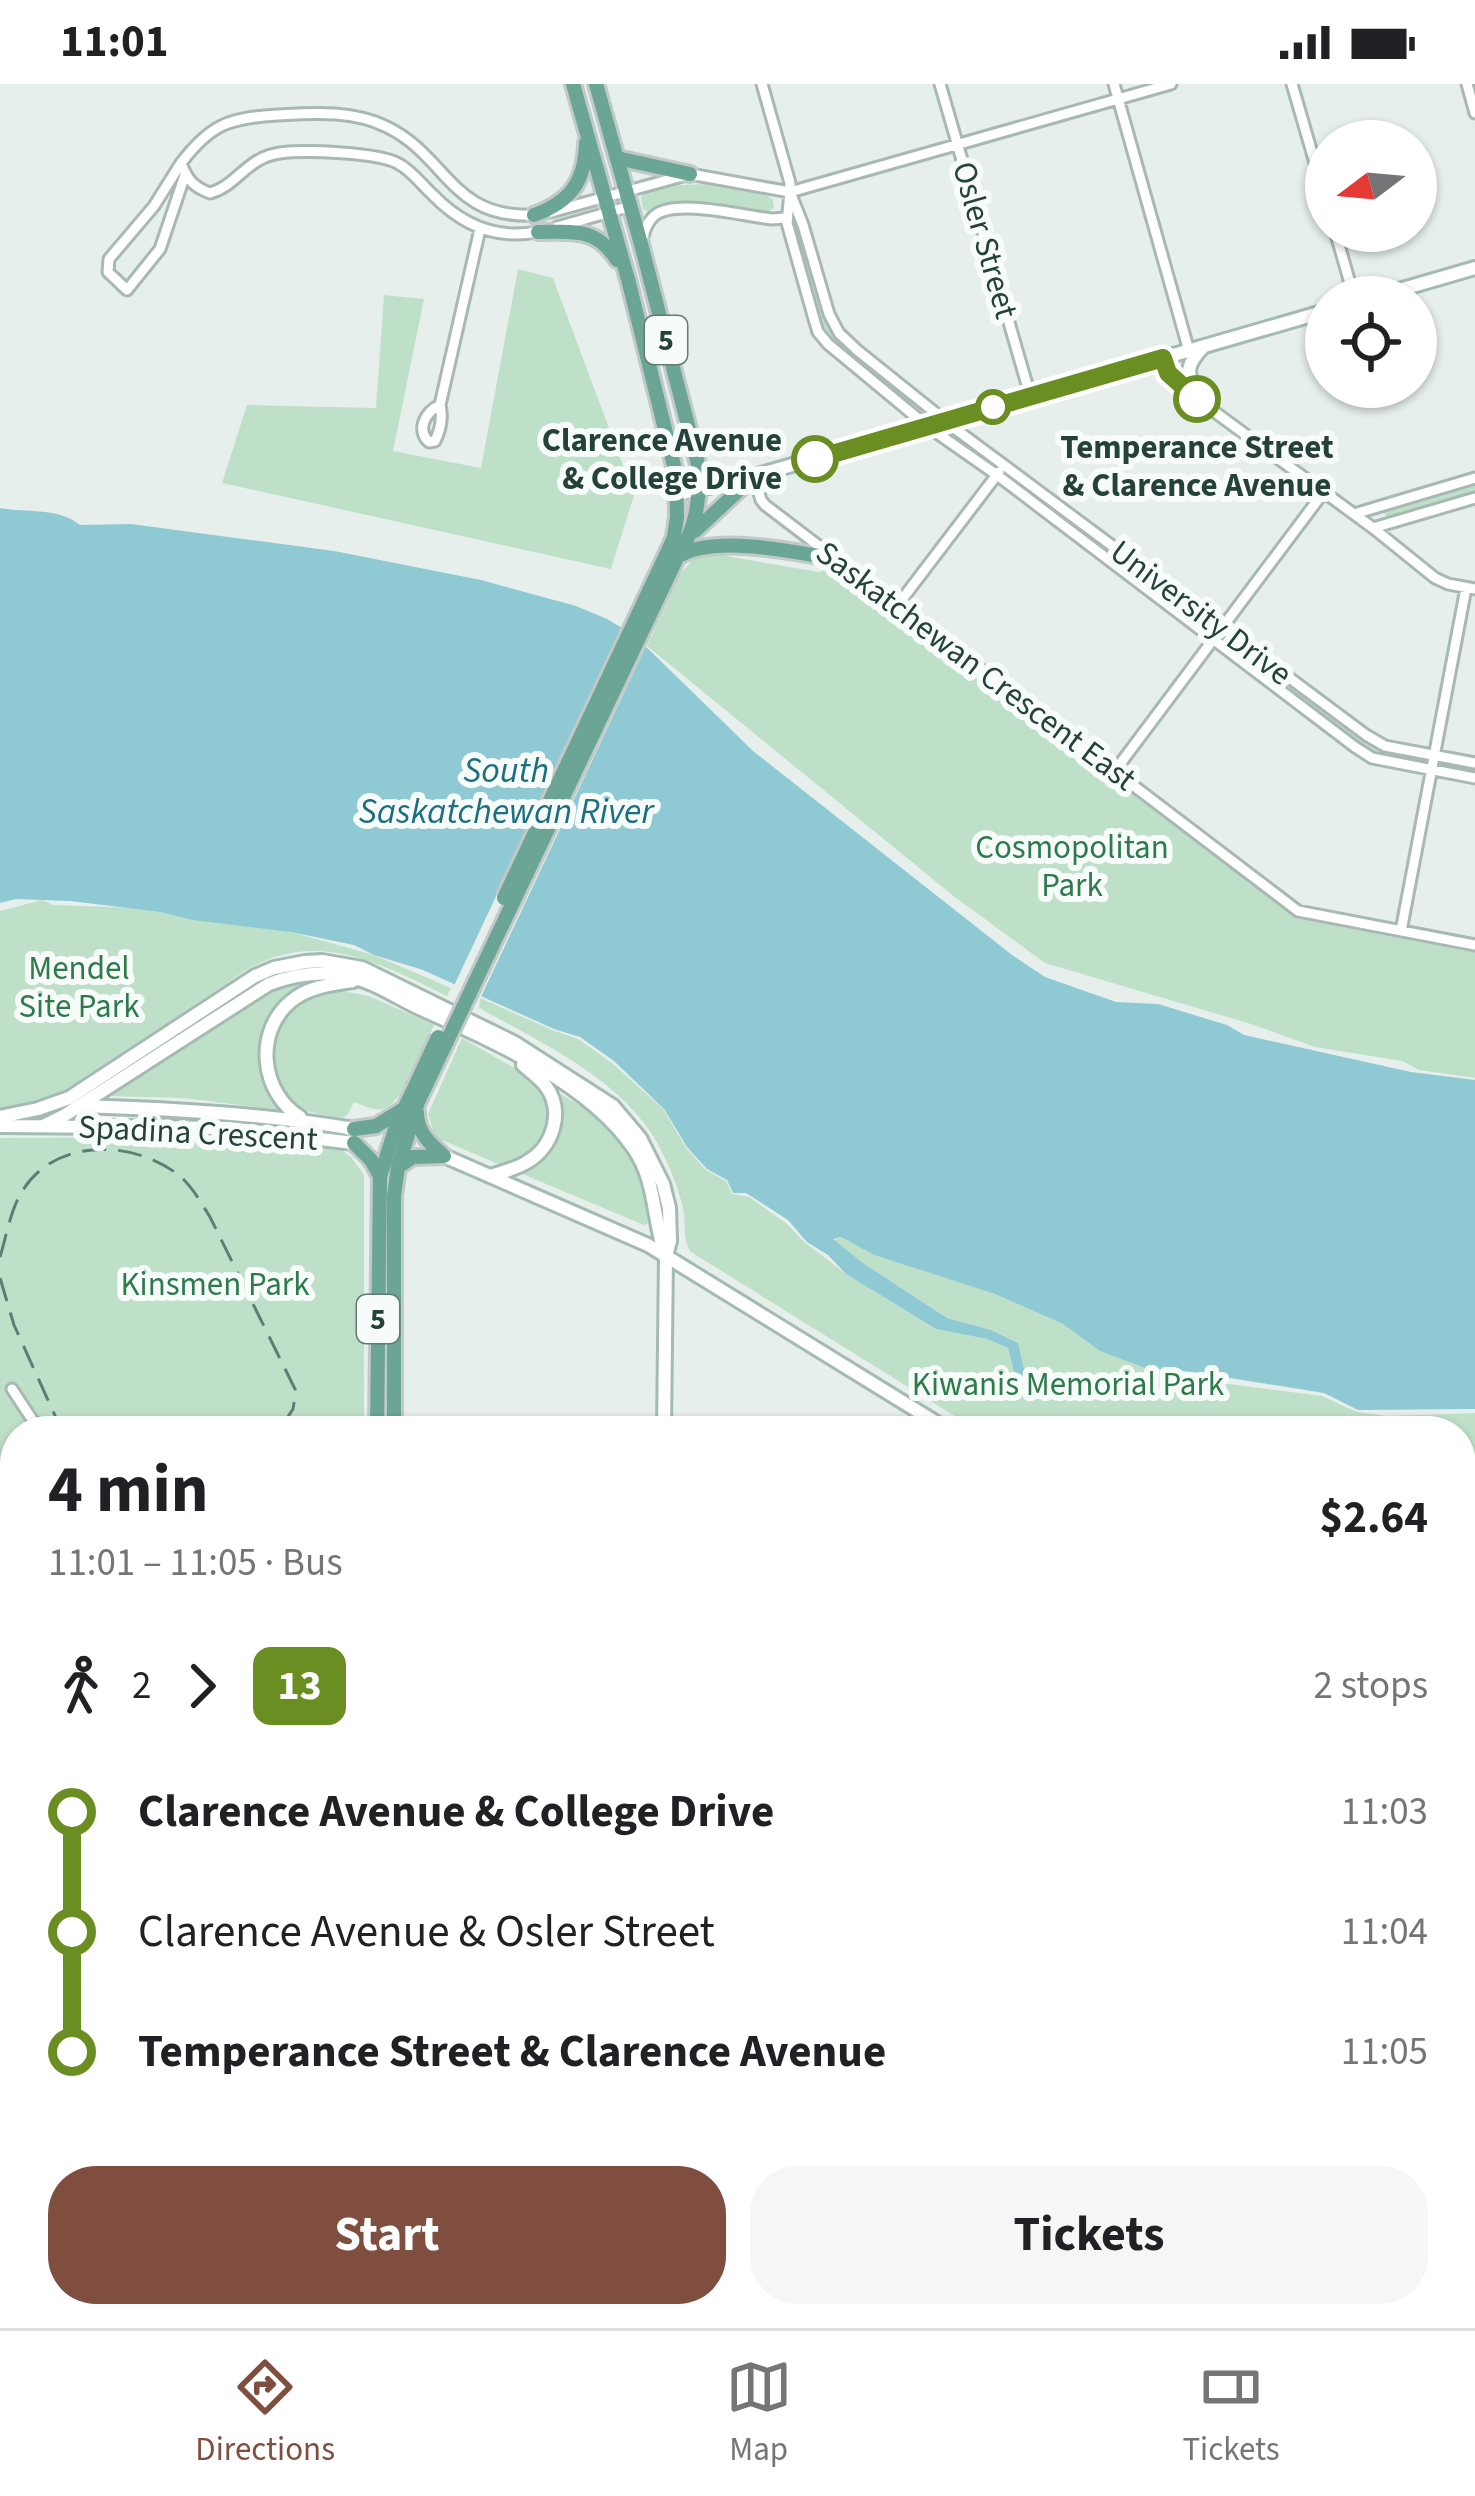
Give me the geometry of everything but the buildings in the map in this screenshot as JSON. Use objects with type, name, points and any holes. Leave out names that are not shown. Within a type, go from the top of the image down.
[{"type":"main road","name":"5","points":[[573,84],[670,447],[678,494],[676,553]]},
{"type":"main road","name":"5","points":[[394,1416],[394,1214],[398,1167],[415,1098],[694,521],[700,490],[698,464],[596,84]]},
{"type":"main road","points":[[534,215],[557,205],[577,186],[586,157],[585,126]]},
{"type":"main road","points":[[617,158],[690,174]]},
{"type":"main road","points":[[538,232],[597,237],[615,255],[629,283]]},
{"type":"main road","points":[[676,553],[753,477]]},
{"type":"main road","points":[[676,553],[715,547],[764,549],[836,560]]},
{"type":"main road","name":"5","points":[[377,1416],[380,1177],[402,1111],[415,1098]]},
{"type":"main road","points":[[415,1098],[422,1135],[444,1156]]},
{"type":"main road","points":[[380,1177],[354,1136],[402,1111]]},
{"type":"main road","points":[[398,1167],[413,1157],[444,1156]]},
{"type":"street","points":[[762,84],[790,193]]},
{"type":"street","name":"Osler Street","points":[[940,84],[1030,395]]},
{"type":"street","points":[[1114,84],[1189,350]]},
{"type":"street","points":[[181,163],[194,186],[210,193],[271,155],[379,157],[401,165],[446,208],[480,229],[505,235],[538,232],[690,174],[790,193],[1171,84]]},
{"type":"street","points":[[1292,84],[1305,129]]},
{"type":"street","points":[[1467,84],[1475,113]]},
{"type":"street","points":[[185,175],[160,249],[127,290],[107,272],[109,259],[204,136],[233,120],[352,115],[408,140],[457,190],[476,204],[508,215],[607,205]]},
{"type":"street","name":"University Drive","points":[[790,193],[785,218],[818,332],[840,354],[927,426],[1372,758],[1475,778]]},
{"type":"street","name":"University Drive","points":[[790,193],[839,333],[1004,465],[1385,746],[1475,763]]},
{"type":"street","points":[[641,244],[647,223],[668,208],[785,218]]},
{"type":"street","points":[[440,405],[480,229]]},
{"type":"street","points":[[1437,279],[1475,268]]},
{"type":"street","points":[[678,494],[753,477],[1305,317]]},
{"type":"street","points":[[1197,399],[1188,370],[1204,346]]},
{"type":"street","points":[[1163,358],[1168,373],[1197,399],[1435,578],[1471,588],[1401,931]]},
{"type":"street","points":[[897,606],[1004,465]]},
{"type":"street","name":"Saskatchewan Crescent East","points":[[753,477],[765,506],[1298,911],[1475,945]]},
{"type":"street","points":[[1353,514],[1475,478]]},
{"type":"street","points":[[1114,772],[1323,493]]},
{"type":"street","points":[[1373,529],[1475,498]]},
{"type":"street","name":"Spadina Crescent","points":[[0,1122],[69,1098],[255,976],[305,962],[362,968],[515,1042],[613,1106],[640,1138],[663,1184],[669,1208],[666,1256]]},
{"type":"street","name":"Spadina Crescent","points":[[43,1126],[269,984],[304,974],[343,975],[505,1048],[600,1108],[626,1137],[646,1171],[666,1256]]},
{"type":"street","points":[[307,1121],[291,1112],[275,1091],[266,1061],[269,1035],[281,1012],[305,992],[360,980]]},
{"type":"street","points":[[490,1176],[524,1165],[545,1147],[554,1131],[548,1088],[505,1048]]},
{"type":"street","name":"Spadina Crescent","points":[[38,1109],[182,1109],[307,1121],[354,1136]]},
{"type":"street","name":"Spadina Crescent","points":[[0,1122],[354,1136]]},
{"type":"street","points":[[444,1156],[666,1256],[926,1416]]},
{"type":"street","points":[[664,1416],[666,1256]]},
{"type":"street","points":[[12,1389],[30,1416]]},
{"type":"green space","points":[[704,184],[767,195],[774,208],[765,214],[690,203],[650,213],[643,209],[643,192]]},
{"type":"green space","points":[[796,227],[831,331],[913,397],[913,403],[827,336],[818,319]]},
{"type":"green space","points":[[518,269],[553,278],[634,495],[611,569],[222,483],[247,405],[376,408],[384,295],[424,299],[393,451],[481,468]]},
{"type":"green space","points":[[1014,478],[1206,622],[1202,625],[1011,482]]},
{"type":"green space","points":[[1475,482],[1475,493],[1386,517],[1383,510]]},
{"type":"green space","name":"Cosmopolitan Park","points":[[698,554],[819,572],[826,569],[1299,912],[1475,947],[1475,1078],[1315,1047],[1045,963],[956,898],[647,646],[680,574]]},
{"type":"green space","points":[[1232,641],[1372,745],[1417,756],[1418,761],[1386,757],[1362,746],[1228,646]]},
{"type":"green space","name":"Mendel Site Park","points":[[42,900],[53,905],[167,909],[291,932],[374,955],[451,988],[447,996],[364,959],[337,953],[282,955],[254,965],[65,1090],[0,1112],[0,911]]},
{"type":"green space","points":[[323,981],[283,1002],[263,1033],[262,1070],[281,1110],[183,1098],[106,1096],[258,996],[288,983]]},
{"type":"green space","points":[[337,990],[369,996],[434,1025],[399,1097],[383,1109],[354,1102],[342,1118],[297,1106],[278,1085],[271,1057],[277,1029],[293,1006]]},
{"type":"green space","name":"Kiwanis Memorial Park","points":[[480,998],[578,1039],[663,1109],[686,1148],[706,1170],[726,1181],[732,1194],[749,1197],[846,1274],[936,1329],[1008,1348],[1015,1376],[1018,1343],[947,1318],[833,1240],[841,1237],[874,1255],[995,1294],[1063,1324],[1100,1351],[1145,1368],[1190,1379],[1322,1396],[1357,1412],[1388,1416],[955,1416],[691,1252],[670,1168],[630,1107],[584,1068],[479,1008]]},
{"type":"green space","points":[[462,1038],[597,1115],[623,1142],[640,1174],[653,1221],[644,1225],[439,1139],[428,1114]]},
{"type":"green space","name":"Kinsmen Park","points":[[235,1137],[338,1148],[351,1157],[364,1175],[364,1416],[0,1416],[0,1138]]},
{"type":"green space","name":"Kiwanis Memorial Park","points":[[1475,1413],[1475,1416],[1388,1416]]},
{"type":"water","name":"South Saskatchewan River","points":[[0,508],[52,513],[80,525],[131,524],[334,551],[481,580],[576,606],[634,635],[753,751],[1045,977],[1116,1002],[1158,1004],[1227,1025],[1244,1035],[1411,1072],[1475,1080],[1475,1409],[1358,1410],[1324,1393],[1145,1368],[1100,1351],[1063,1324],[995,1294],[874,1255],[841,1237],[833,1239],[947,1318],[1018,1343],[1025,1374],[1022,1381],[1015,1376],[1008,1348],[936,1329],[846,1274],[788,1220],[746,1193],[733,1193],[727,1180],[707,1169],[687,1147],[664,1109],[614,1061],[580,1037],[354,945],[70,901],[0,903]]},
{"type":"pier","points":[[625,622],[648,642],[479,1001],[452,990]]},
{"type":"railway","points":[[0,1257],[20,1195],[51,1163],[92,1150],[137,1154],[157,1162],[191,1188],[210,1217],[296,1391],[289,1416]]},
{"type":"railway","points":[[0,1278],[14,1325],[55,1416]]},
{"type":"bus line","name":"13","points":[[815,459],[1163,358],[1168,373],[1197,399]]},
{"type":"place","name":"Temperance Street & Clarence Avenue","points":[[1197,399]]},
{"type":"place","name":"Clarence Avenue & College Drive","points":[[815,459]]}]
